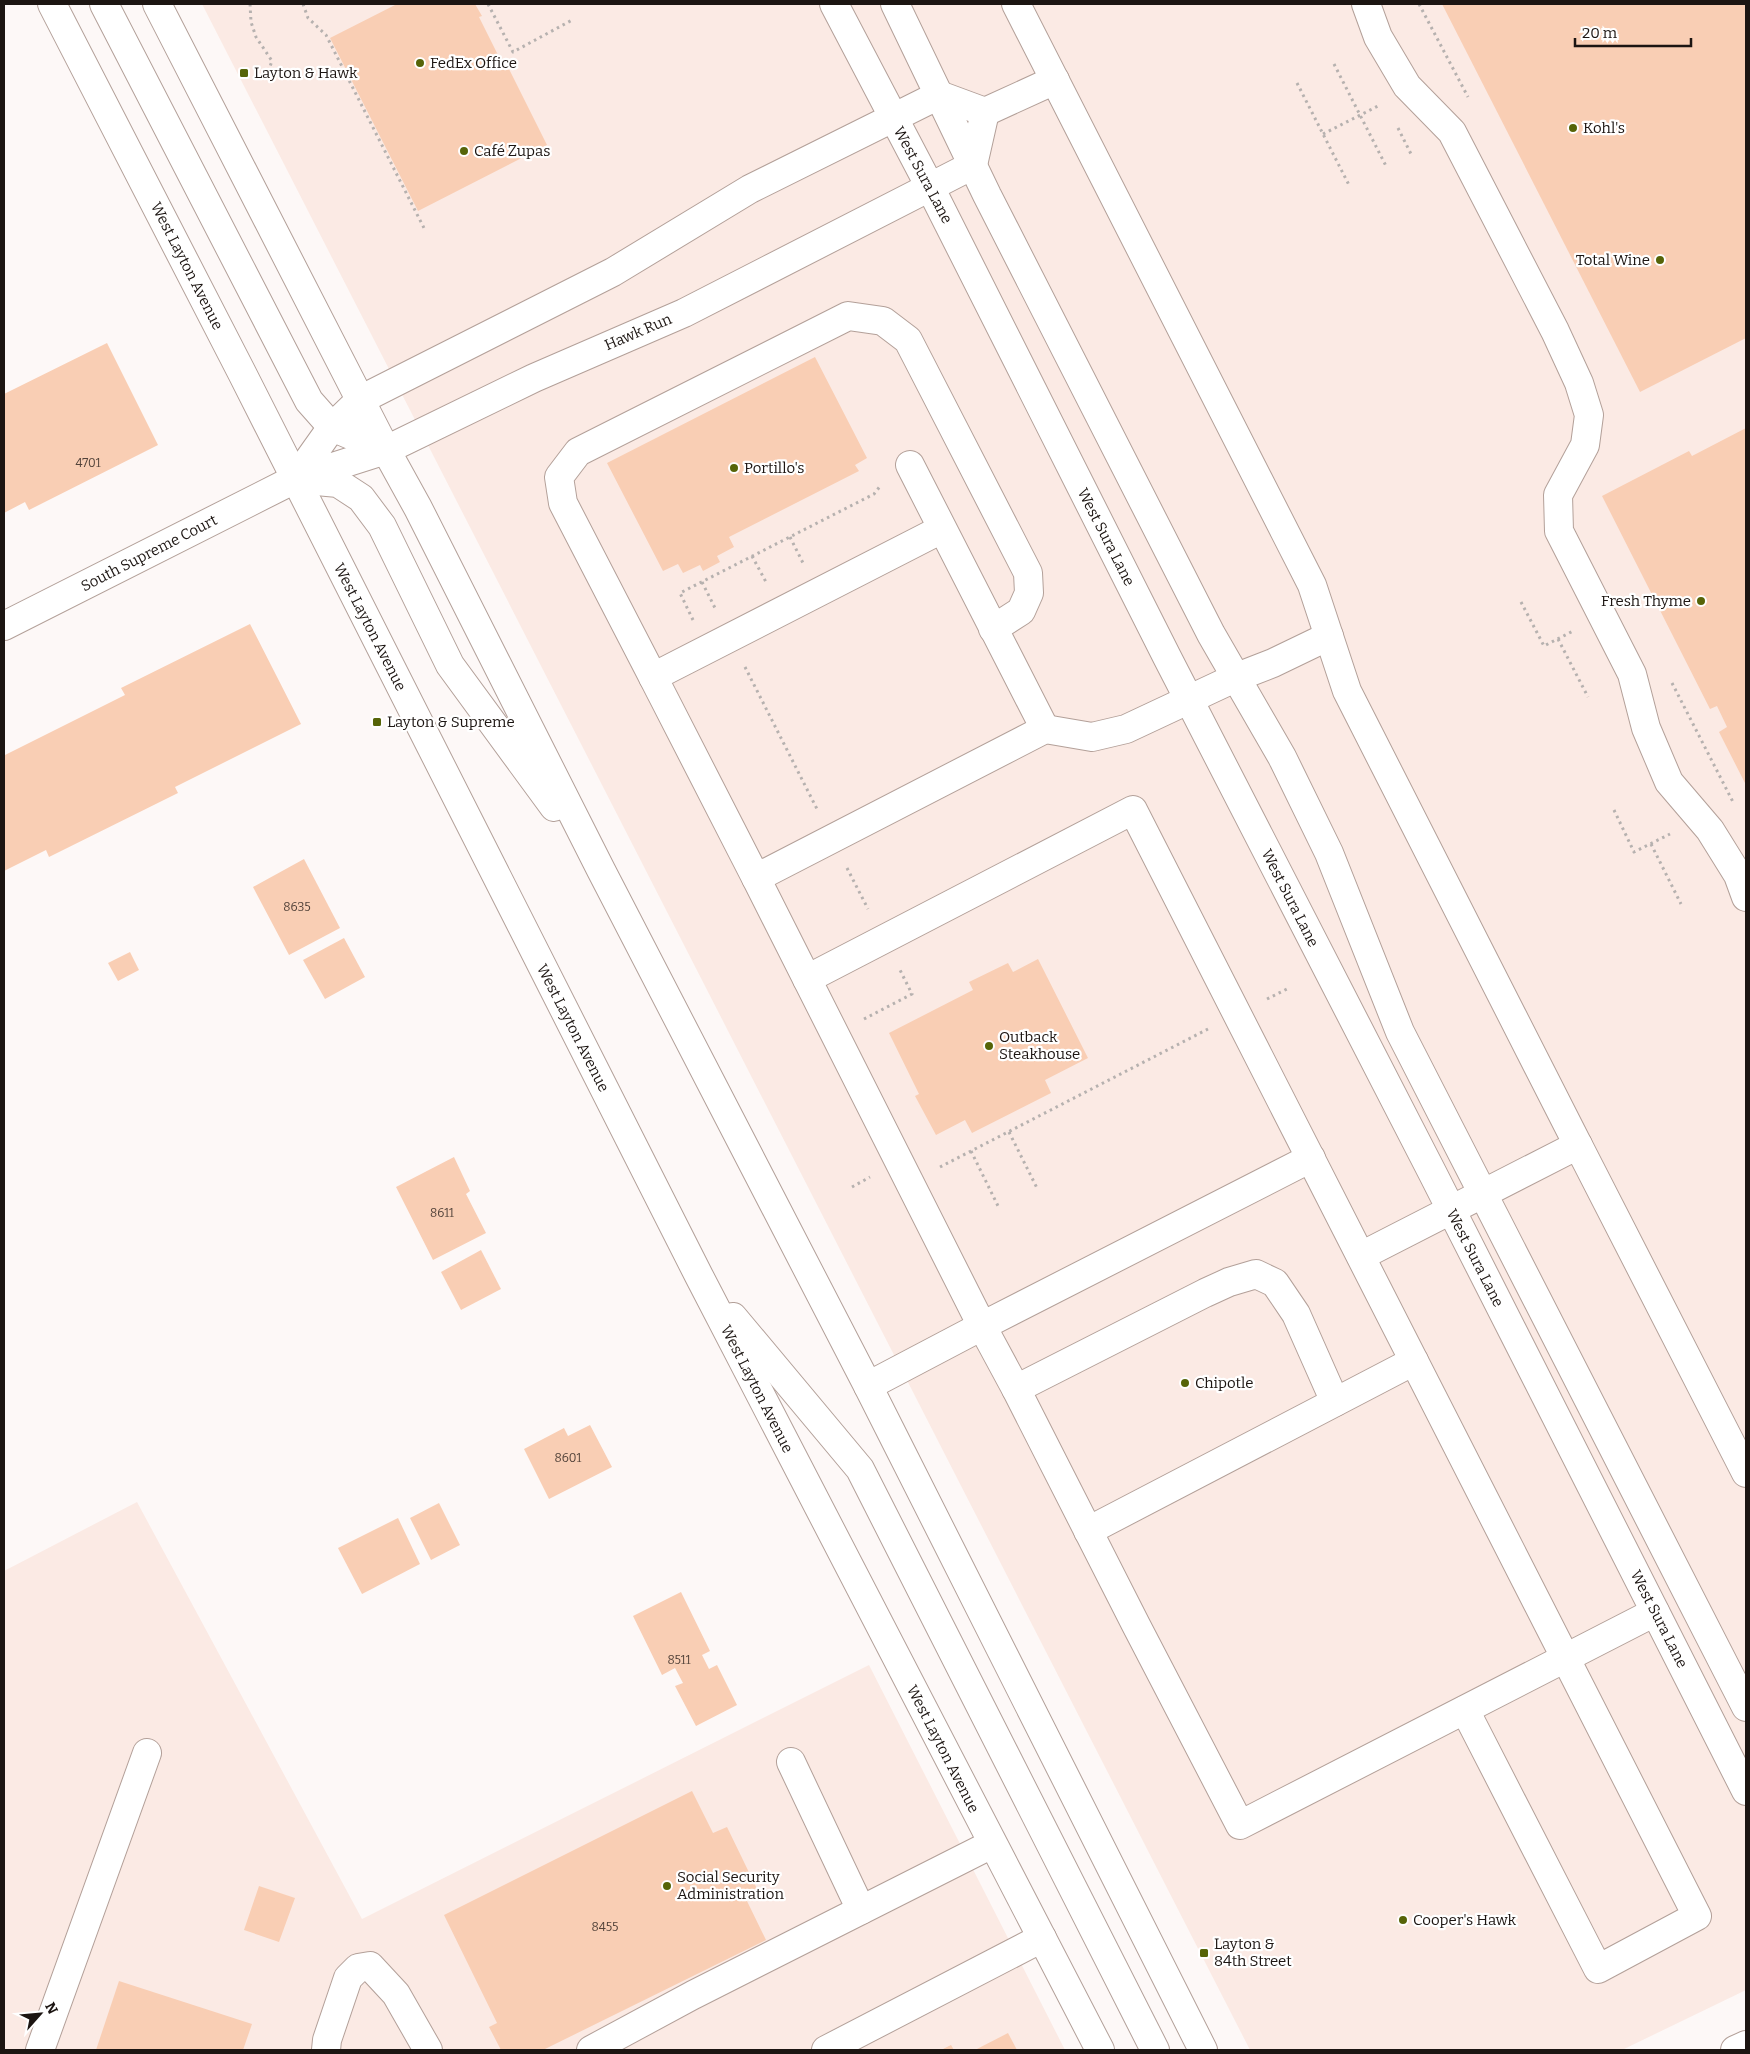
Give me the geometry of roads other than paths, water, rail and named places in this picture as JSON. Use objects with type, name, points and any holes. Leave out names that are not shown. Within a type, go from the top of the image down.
[{"type":"main road","name":"West Layton Avenue","points":[[52,4],[699,1276],[1100,2050]]},
{"type":"main road","points":[[104,4],[282,352],[309,401],[332,427],[386,450]]},
{"type":"main road","points":[[157,4],[868,1386],[1203,2050]]},
{"type":"main road","name":"West Sura Lane","points":[[834,4],[930,187],[1188,700],[1451,1210],[1746,1791]]},
{"type":"main road","points":[[895,4],[973,165],[1211,634],[1282,757],[1329,853],[1400,1032],[1746,1707]]},
{"type":"main road","points":[[1016,4],[1312,585],[1346,691],[1746,1473]]},
{"type":"main road","points":[[1366,4],[1378,37],[1407,86],[1452,132],[1551,323],[1579,383],[1589,415],[1585,445],[1558,495],[1559,531],[1632,674],[1646,728],[1669,782],[1710,830],[1738,875],[1746,897]]},
{"type":"main road","points":[[295,479],[332,427],[360,400],[613,272],[750,189],[939,95],[985,112],[1055,80]]},
{"type":"main road","points":[[973,165],[985,112]]},
{"type":"main road","name":"Hawk Run","points":[[295,479],[386,450],[534,378],[684,313],[973,165]]},
{"type":"main road","points":[[994,629],[1021,611],[1029,594],[1028,573],[908,340],[883,320],[848,316],[578,452],[559,477],[563,502],[756,878],[982,1326],[1240,1825],[1655,1612]]},
{"type":"main road","points":[[910,465],[1045,729]]},
{"type":"main road","points":[[295,479],[338,483],[361,498],[382,526],[450,664],[601,870]]},
{"type":"main road","name":"South Supreme Court","points":[[4,626],[295,479]]},
{"type":"main road","points":[[653,677],[942,529]]},
{"type":"main road","points":[[756,878],[1045,729],[1092,737],[1126,729],[1236,677],[1273,664],[1329,636]]},
{"type":"main road","points":[[807,979],[1133,810],[1697,1916],[1598,1969],[1464,1710]]},
{"type":"main road","points":[[1360,1256],[1578,1145]]},
{"type":"main road","points":[[868,1386],[1311,1158]]},
{"type":"main road","points":[[1016,1389],[1205,1293],[1229,1282],[1256,1274],[1274,1283],[1296,1314],[1335,1402]]},
{"type":"main road","points":[[699,1276],[860,1469],[1155,2050]]},
{"type":"main road","points":[[1088,1531],[1414,1360]]},
{"type":"main road","points":[[40,2050],[146,1753]]},
{"type":"main road","points":[[791,1762],[861,1910]]},
{"type":"main road","points":[[591,2050],[693,1995],[992,1844]]},
{"type":"main road","points":[[826,2050],[1042,1938]]},
{"type":"main road","points":[[326,2050],[327,2040],[348,1978],[358,1968],[370,1966],[396,1994],[428,2050]]},
{"type":"main road","points":[[1734,2050],[1746,2045]]},
{"type":"place","name":"FedEx Office","points":[[420,63]]},
{"type":"place","name":"Layton & Hawk","points":[[244,73]]},
{"type":"place","name":"Kohl's","points":[[1573,128]]},
{"type":"place","name":"Café Zupas","points":[[464,151]]},
{"type":"place","name":"Total Wine","points":[[1660,260]]},
{"type":"place","name":"Portillo's","points":[[734,468]]},
{"type":"place","name":"Fresh Thyme","points":[[1701,601]]},
{"type":"place","name":"Layton & Supreme","points":[[377,722]]},
{"type":"place","name":"Outback Steakhouse","points":[[989,1046]]},
{"type":"place","name":"Chipotle","points":[[1185,1383]]},
{"type":"place","name":"Social Security Administration","points":[[667,1886]]},
{"type":"place","name":"Cooper's Hawk","points":[[1403,1920]]},
{"type":"place","name":"Layton & 84th Street","points":[[1204,1953]]}]
